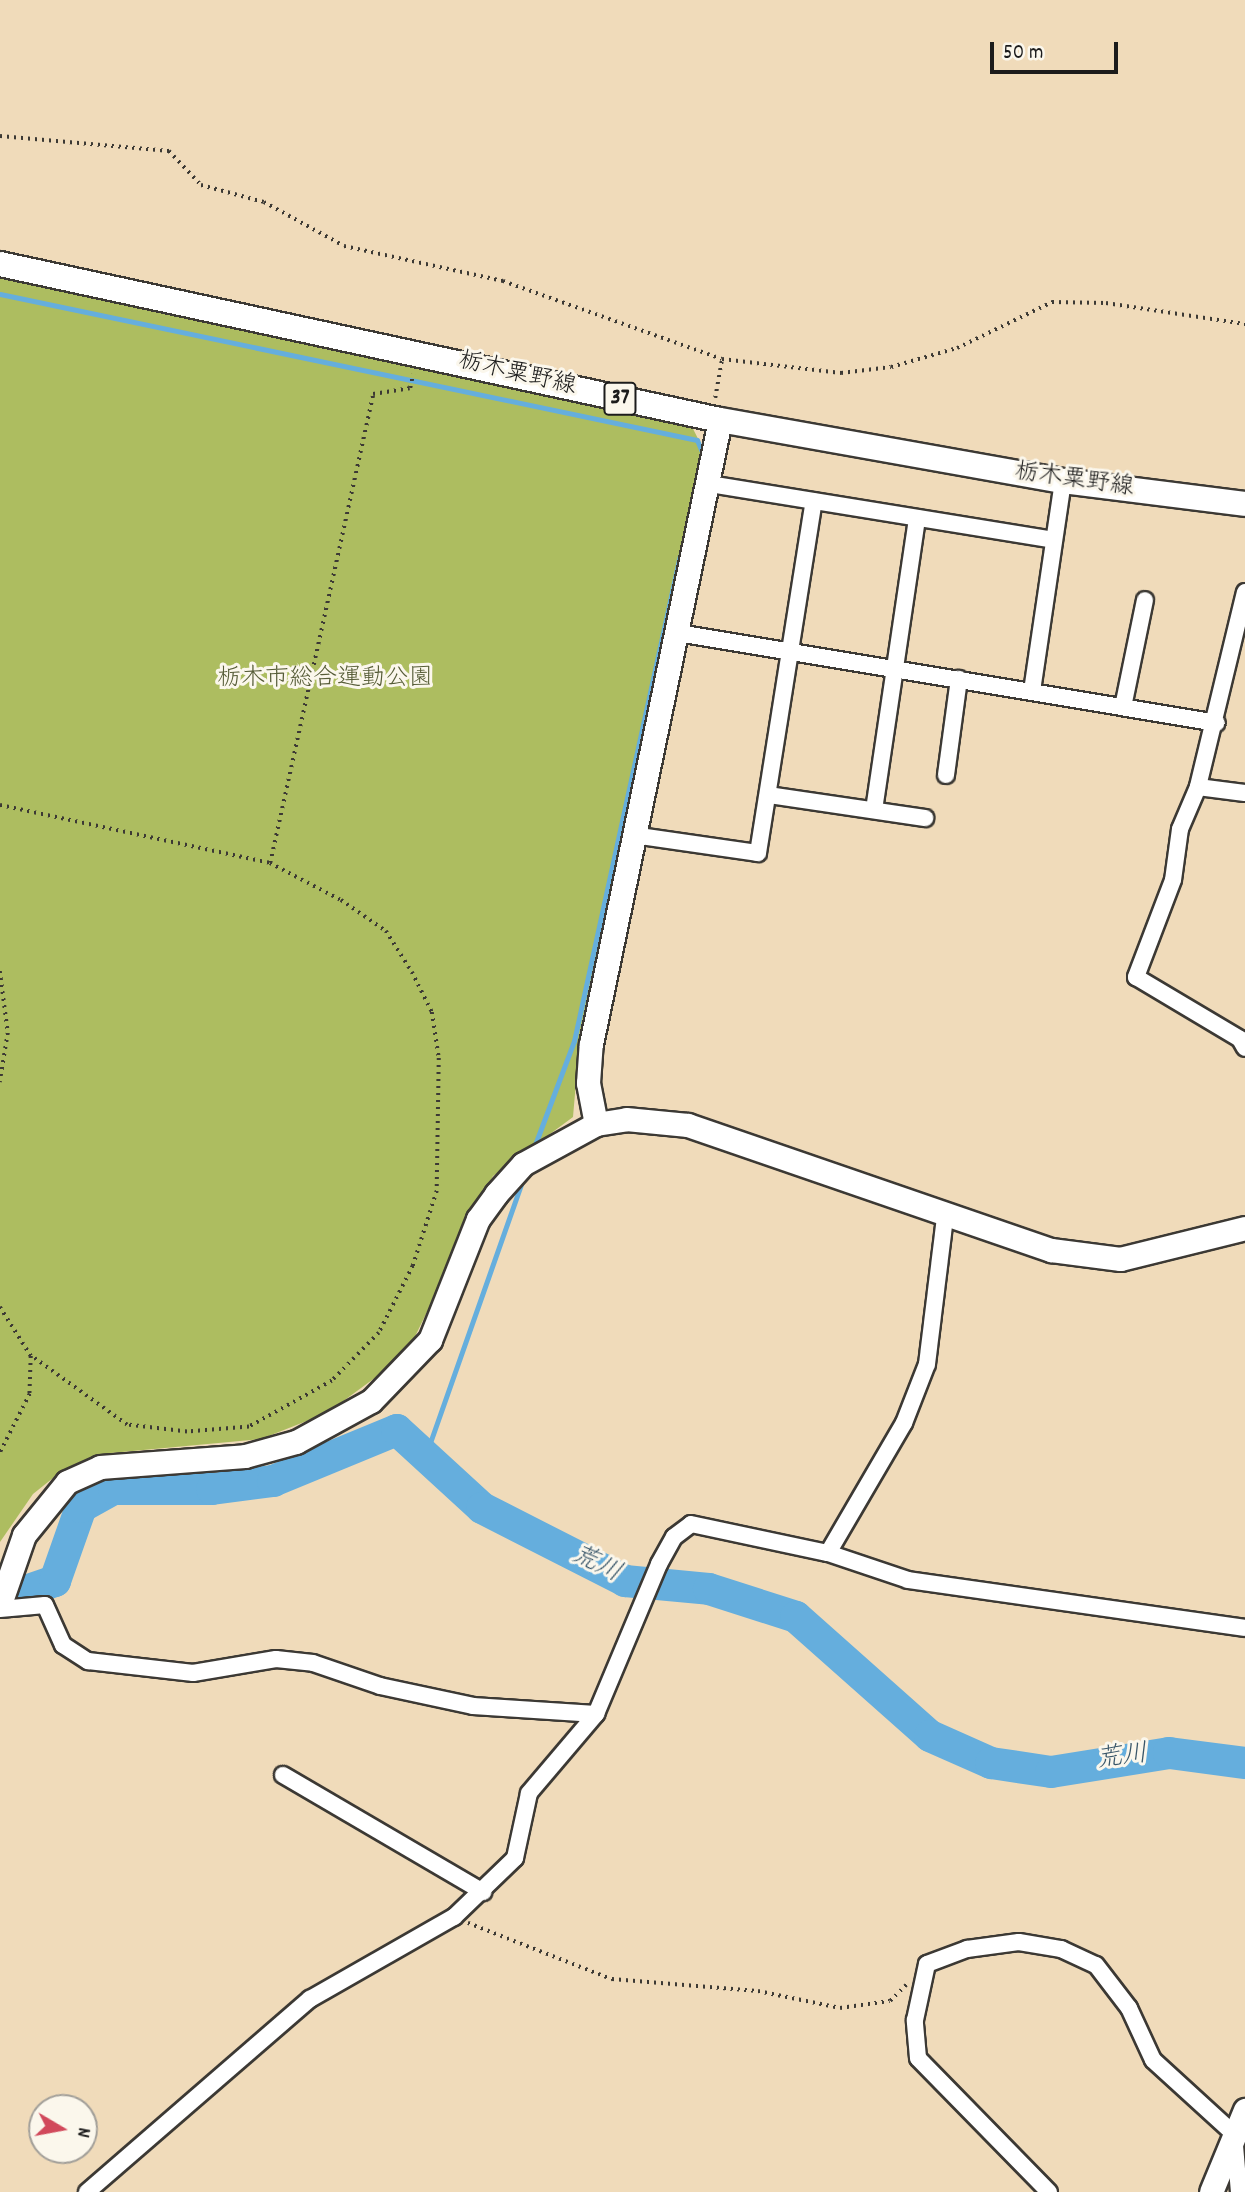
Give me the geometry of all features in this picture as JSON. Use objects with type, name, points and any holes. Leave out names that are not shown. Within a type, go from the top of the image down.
[{"type":"main road","name":"栃木粟野線","points":[[0,264],[719,420],[1063,481],[1245,504]]},
{"type":"street","points":[[596,1124],[588,1083],[591,1044],[709,484],[719,420]]},
{"type":"street","points":[[1032,691],[1063,481]]},
{"type":"street","points":[[709,484],[1053,540]]},
{"type":"street","points":[[633,835],[758,853],[794,650],[814,501]]},
{"type":"street","points":[[874,810],[898,668],[917,518]]},
{"type":"street","points":[[1245,592],[1217,723],[1198,787],[1180,829],[1173,880],[1136,977],[1240,1039],[1245,1048]]},
{"type":"street","points":[[1124,707],[1144,600]]},
{"type":"street","points":[[678,633],[794,650],[1217,723]]},
{"type":"street","points":[[946,775],[960,679]]},
{"type":"street","points":[[1198,787],[1245,793]]},
{"type":"street","points":[[769,795],[925,818]]},
{"type":"street","points":[[596,1714],[473,1706],[380,1686],[313,1663],[276,1659],[194,1673],[88,1661],[63,1645],[45,1605],[0,1607],[24,1535],[67,1482],[100,1467],[245,1456],[296,1442],[371,1401],[430,1340],[478,1219],[496,1194],[523,1164],[596,1124],[626,1119],[688,1125],[1051,1250],[1120,1259],[1245,1228]]},
{"type":"street","points":[[828,1553],[904,1423],[927,1364],[946,1216]]},
{"type":"street","points":[[87,2192],[310,1999],[454,1917],[483,1892],[515,1858],[529,1793],[596,1714],[659,1564],[674,1537],[691,1524],[828,1553],[908,1580],[1245,1628]]},
{"type":"street","points":[[283,1775],[483,1892]]},
{"type":"street","points":[[1049,2192],[918,2058],[915,2020],[927,1964],[967,1949],[1019,1942],[1061,1949],[1096,1965],[1129,2008],[1153,2060],[1234,2134],[1239,2192]]},
{"type":"street","points":[[1210,2192],[1245,2110]]},
{"type":"path","points":[[0,136],[169,151],[201,186],[264,202],[344,246],[503,281],[722,359],[841,373],[891,367],[957,348],[1052,302],[1106,303],[1245,324]]},
{"type":"path","points":[[270,863],[373,394],[410,388],[418,353]]},
{"type":"path","points":[[719,420],[714,405],[722,359]]},
{"type":"path","points":[[0,805],[270,863],[387,931],[432,1012],[441,1125],[437,1191],[413,1265],[379,1333],[332,1381],[249,1427],[187,1432],[127,1425],[31,1356],[0,1307]]},
{"type":"path","points":[[0,971],[8,1033],[0,1082]]},
{"type":"path","points":[[0,1453],[30,1394],[31,1356]]},
{"type":"path","points":[[454,1917],[612,1979],[758,1991],[839,2008],[890,2001],[927,1964]]},
{"type":"green space","name":"栃木市総合運動公園","points":[[0,275],[691,425],[708,458],[579,1047],[573,1117],[493,1176],[406,1355],[327,1413],[261,1439],[111,1453],[63,1470],[33,1494],[0,1542]]},
{"type":"waterway","points":[[0,294],[697,440],[703,454]]},
{"type":"waterway","points":[[533,1150],[574,1041],[680,556]]},
{"type":"waterway","points":[[425,1457],[524,1176]]},
{"type":"waterway","name":"荒川","points":[[0,1585],[23,1592],[55,1581],[81,1507],[114,1489],[212,1489],[273,1481],[397,1430],[482,1508],[625,1581],[709,1589],[796,1617],[930,1736],[991,1763],[1051,1772],[1169,1753],[1245,1763]]}]
